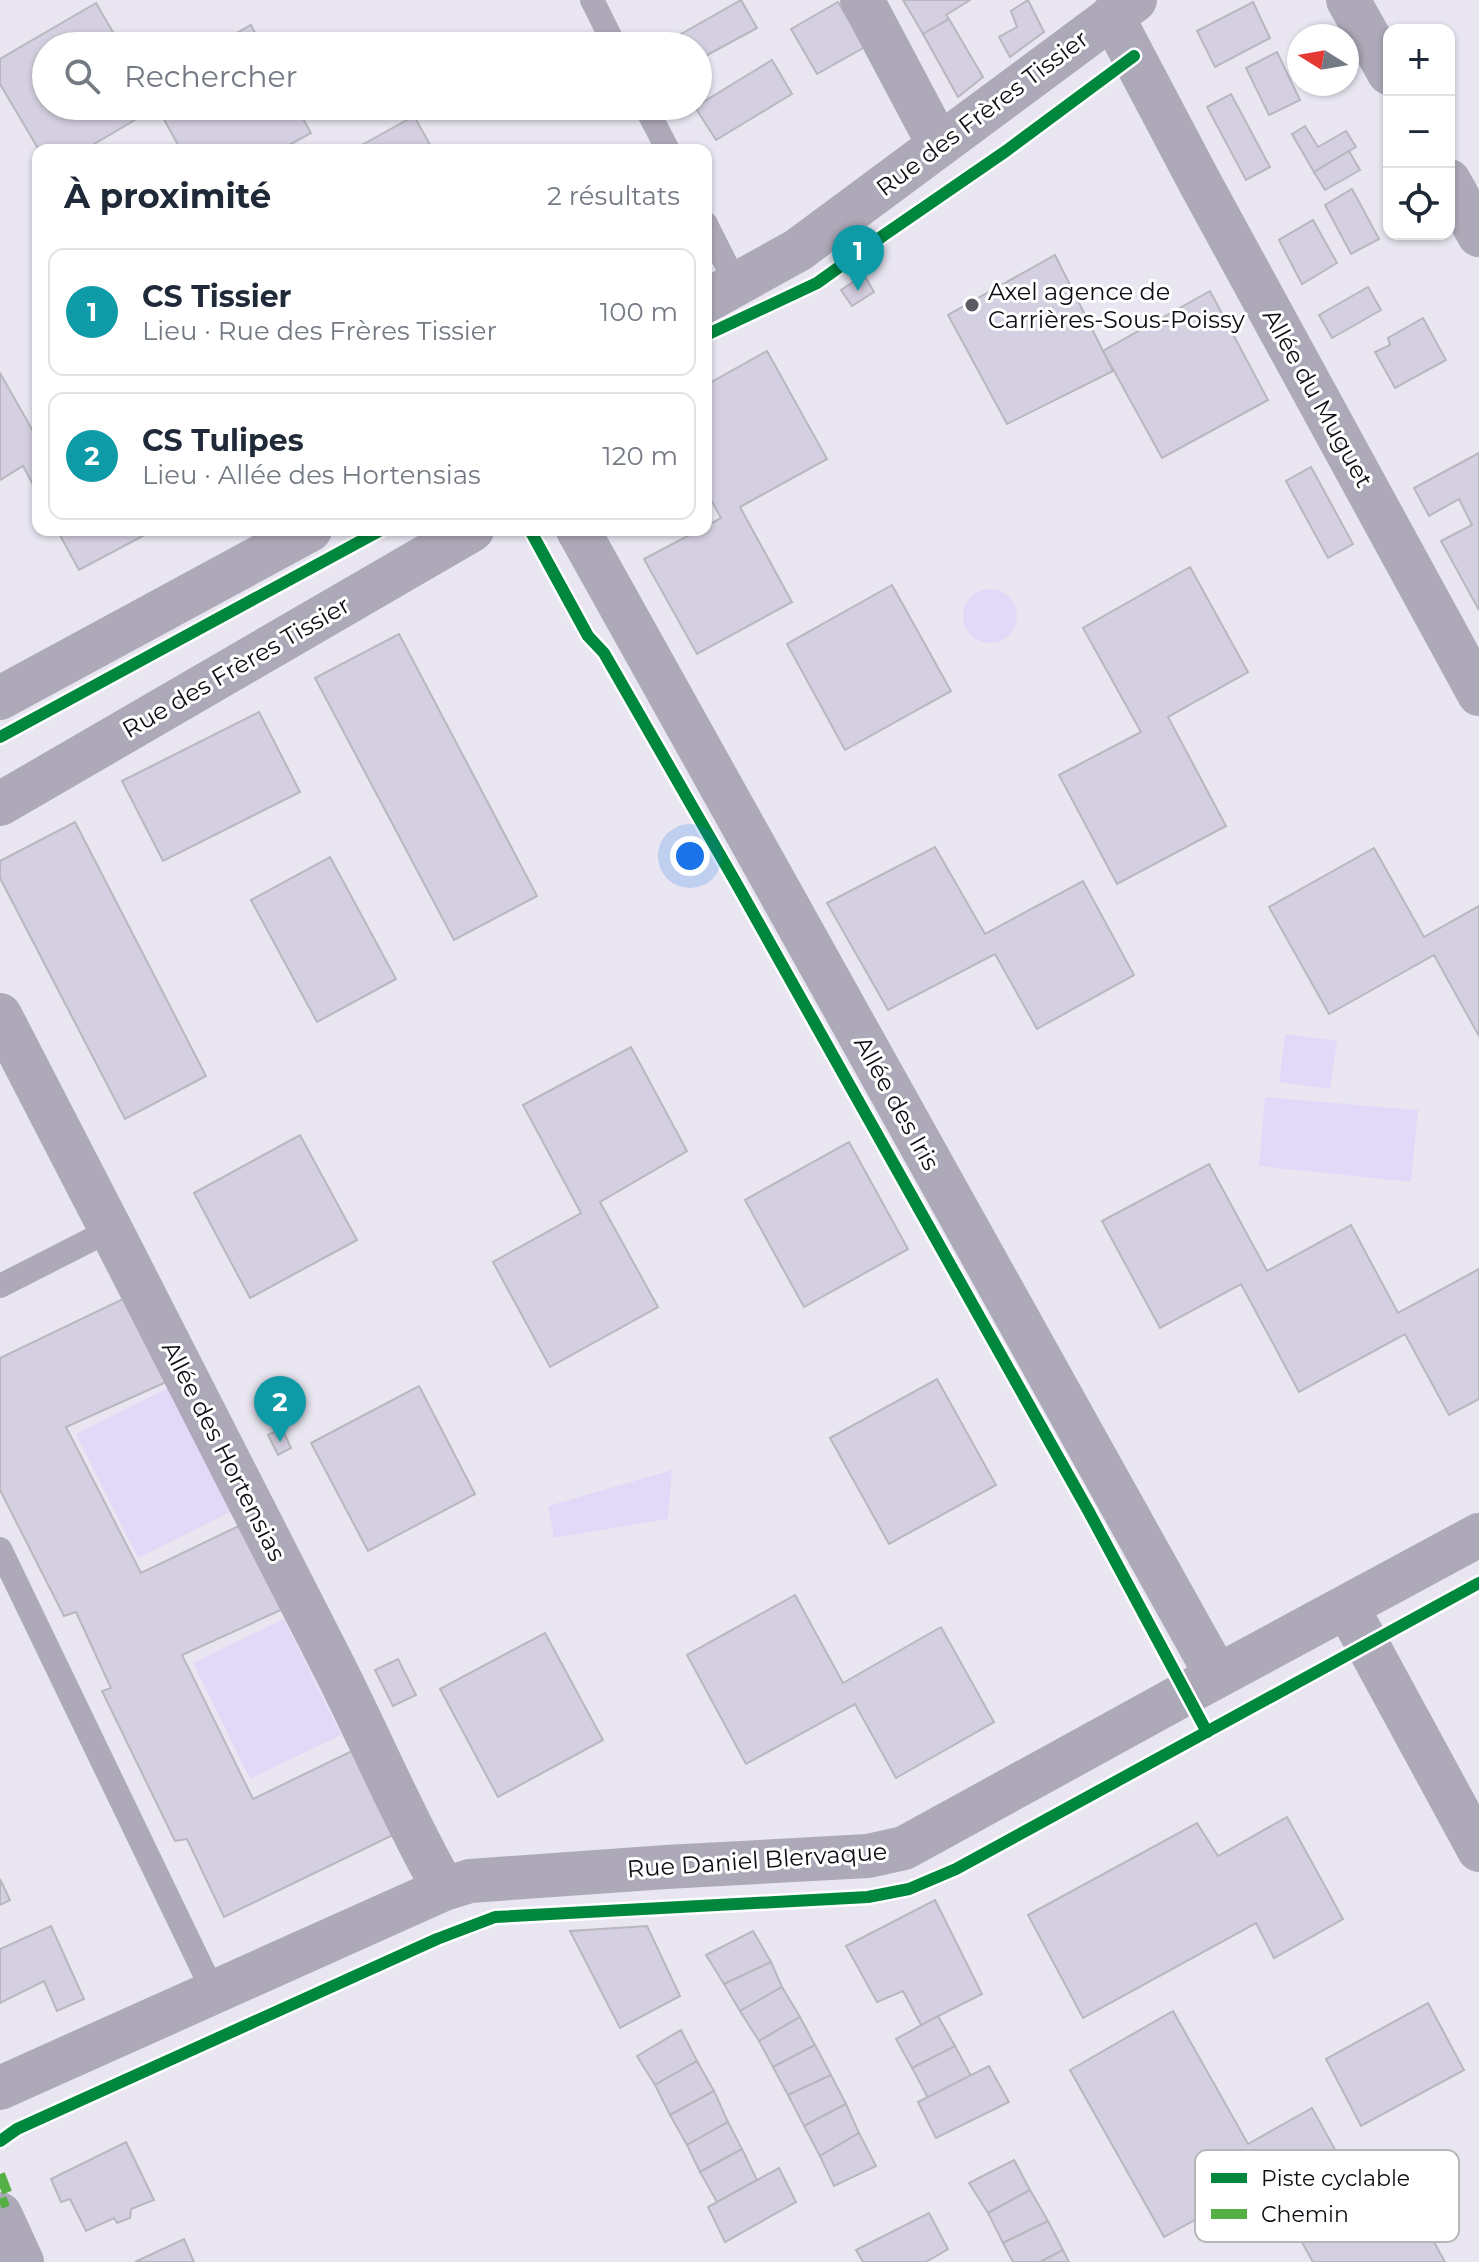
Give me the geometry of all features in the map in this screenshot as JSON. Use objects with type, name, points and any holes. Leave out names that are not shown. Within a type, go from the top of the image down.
[{"type":"street","points":[[862,0],[939,145]]},
{"type":"street","points":[[1348,0],[1383,62]]},
{"type":"street","name":"Rue des Frères Tissier","points":[[721,292],[798,250],[1124,8]]},
{"type":"street","name":"Allée du Muguet","points":[[1124,8],[1199,181],[1479,694]]},
{"type":"street","points":[[1455,192],[1479,235]]},
{"type":"street","points":[[0,698],[299,536]]},
{"type":"street","name":"Rue des Frères Tissier","points":[[0,804],[462,536]]},
{"type":"street","name":"Allée des Iris","points":[[581,536],[1217,1676]]},
{"type":"street","name":"Allée des Hortensias","points":[[0,1015],[112,1229],[334,1667],[425,1857],[444,1889]]},
{"type":"street","name":"Rue Daniel Blervaque","points":[[0,2088],[444,1889],[470,1881],[868,1856],[904,1848],[1479,1535]]},
{"type":"street","points":[[1347,1607],[1479,1850]]},
{"type":"street","points":[[0,2214],[22,2262]]},
{"type":"lane","points":[[592,0],[608,32]]},
{"type":"lane","points":[[652,120],[665,144]]},
{"type":"lane","points":[[712,251],[721,292]]},
{"type":"lane","points":[[0,1286],[112,1229]]},
{"type":"lane","points":[[0,1549],[214,1993]]},
{"type":"shaded area","points":[[990,589],[1009,597],[1017,616],[1009,635],[990,643],[971,635],[963,616],[971,597]]},
{"type":"shaded area","points":[[1285,1034],[1337,1041],[1330,1089],[1279,1082]]},
{"type":"shaded area","points":[[1265,1097],[1418,1110],[1411,1182],[1259,1166]]},
{"type":"shaded area","points":[[172,1386],[234,1510],[138,1558],[76,1434]]},
{"type":"shaded area","points":[[672,1470],[668,1519],[554,1538],[548,1506]]},
{"type":"shaded area","points":[[284,1619],[341,1735],[250,1779],[193,1663]]},
{"type":"building","points":[[741,0],[757,28],[712,52],[712,32],[685,32]]},
{"type":"building","points":[[903,0],[970,0],[946,15],[949,19],[923,34]]},
{"type":"building","points":[[1028,0],[1044,32],[1010,57],[999,37],[1017,27],[1011,11]]},
{"type":"building","points":[[838,2],[865,47],[817,74],[791,29]]},
{"type":"building","points":[[1253,2],[1270,38],[1215,67],[1197,31]]},
{"type":"building","points":[[96,3],[113,32],[46,32]]},
{"type":"building","points":[[949,19],[983,77],[958,97],[923,34]]},
{"type":"building","points":[[251,25],[255,32],[239,32]]},
{"type":"building","points":[[32,40],[32,120],[135,120],[94,144],[35,144],[0,84],[0,59]]},
{"type":"building","points":[[1277,52],[1287,73],[1287,96],[1298,96],[1300,100],[1269,115],[1246,68]]},
{"type":"building","points":[[772,60],[792,94],[716,140],[703,120],[712,120],[712,97]]},
{"type":"building","points":[[1231,94],[1270,167],[1246,180],[1207,107]]},
{"type":"building","points":[[164,120],[304,120],[311,133],[291,144],[178,144]]},
{"type":"building","points":[[407,120],[416,120],[430,144],[364,144]]},
{"type":"building","points":[[1305,126],[1318,147],[1346,131],[1356,147],[1314,172],[1292,134]]},
{"type":"building","points":[[1349,151],[1360,170],[1325,190],[1314,172]]},
{"type":"building","points":[[1352,189],[1379,239],[1351,254],[1325,205]]},
{"type":"building","points":[[1313,220],[1337,263],[1302,284],[1279,240]]},
{"type":"building","points":[[1055,255],[1113,371],[1007,424],[948,315]]},
{"type":"building","points":[[864,275],[874,292],[852,306],[841,290]]},
{"type":"building","points":[[1368,287],[1381,310],[1332,338],[1319,315]]},
{"type":"building","points":[[1210,291],[1268,400],[1162,458],[1103,351]]},
{"type":"building","points":[[1423,318],[1446,360],[1395,388],[1375,352],[1390,345],[1388,338]]},
{"type":"building","points":[[767,351],[827,459],[740,507],[792,602],[697,654],[644,559],[688,536],[712,536],[712,523],[721,518],[712,502],[712,382]]},
{"type":"building","points":[[0,373],[32,429],[32,483],[23,466],[0,480]]},
{"type":"building","points":[[1479,453],[1479,610],[1441,541],[1472,525],[1459,499],[1429,516],[1414,488]]},
{"type":"building","points":[[1311,467],[1353,544],[1328,558],[1286,481]]},
{"type":"building","points":[[60,536],[143,536],[79,570]]},
{"type":"building","points":[[1190,567],[1248,672],[1168,717],[1226,826],[1117,884],[1059,775],[1141,732],[1083,628]]},
{"type":"building","points":[[892,585],[951,691],[845,750],[787,644]]},
{"type":"building","points":[[399,634],[537,896],[454,940],[315,678]]},
{"type":"building","points":[[259,712],[300,792],[163,861],[122,781]]},
{"type":"building","points":[[75,822],[206,1076],[125,1119],[0,878],[0,861]]},
{"type":"building","points":[[935,847],[985,934],[1083,881],[1134,975],[1037,1029],[995,954],[888,1010],[827,903]]},
{"type":"building","points":[[1374,848],[1424,937],[1479,906],[1479,1036],[1434,955],[1329,1014],[1269,907]]},
{"type":"building","points":[[330,857],[396,979],[317,1022],[251,900]]},
{"type":"building","points":[[631,1047],[687,1151],[600,1202],[658,1307],[550,1367],[493,1262],[581,1213],[523,1105]]},
{"type":"building","points":[[300,1135],[357,1240],[250,1298],[194,1193]]},
{"type":"building","points":[[849,1142],[908,1249],[804,1307],[745,1200]]},
{"type":"building","points":[[1209,1164],[1267,1271],[1351,1225],[1398,1313],[1479,1269],[1479,1399],[1449,1415],[1405,1334],[1299,1392],[1241,1284],[1160,1328],[1102,1221]]},
{"type":"building","points":[[129,1296],[173,1379],[66,1427],[141,1573],[245,1523],[283,1609],[182,1655],[253,1799],[356,1749],[395,1834],[224,1917],[187,1839],[175,1841],[102,1691],[111,1688],[76,1612],[64,1616],[0,1490],[0,1358]]},
{"type":"building","points":[[937,1379],[996,1485],[889,1544],[830,1438]]},
{"type":"building","points":[[419,1386],[475,1494],[368,1551],[311,1443]]},
{"type":"building","points":[[282,1428],[291,1448],[278,1455],[268,1435]]},
{"type":"building","points":[[795,1595],[843,1683],[941,1627],[994,1722],[896,1778],[855,1704],[746,1764],[687,1655]]},
{"type":"building","points":[[545,1633],[603,1740],[498,1797],[440,1689]]},
{"type":"building","points":[[398,1659],[416,1695],[393,1706],[375,1670]]},
{"type":"building","points":[[1287,1817],[1343,1919],[1274,1958],[1256,1923],[1083,2018],[1028,1915],[1197,1823],[1218,1856]]},
{"type":"building","points":[[0,1879],[10,1900],[0,1905]]},
{"type":"building","points":[[935,1900],[982,1994],[921,2025],[903,1991],[877,2002],[846,1946]]},
{"type":"building","points":[[51,1926],[84,1999],[57,2011],[44,1981],[0,2003],[0,1949]]},
{"type":"building","points":[[647,1926],[680,1996],[620,2028],[570,1931]]},
{"type":"building","points":[[753,1931],[771,1962],[724,1984],[706,1955]]},
{"type":"building","points":[[771,1962],[782,1987],[740,2011],[724,1984]]},
{"type":"building","points":[[782,1987],[800,2017],[759,2041],[740,2011]]},
{"type":"building","points":[[1428,2003],[1464,2070],[1361,2126],[1326,2059]]},
{"type":"building","points":[[1173,2011],[1248,2144],[1312,2108],[1335,2150],[1195,2150],[1195,2220],[1164,2237],[1070,2070]]},
{"type":"building","points":[[938,2016],[955,2046],[912,2068],[896,2039]]},
{"type":"building","points":[[800,2017],[815,2045],[773,2067],[759,2041]]},
{"type":"building","points":[[681,2030],[697,2061],[655,2085],[637,2056]]},
{"type":"building","points":[[815,2045],[831,2075],[788,2095],[773,2067]]},
{"type":"building","points":[[955,2046],[971,2076],[928,2098],[912,2068]]},
{"type":"building","points":[[697,2061],[714,2091],[670,2115],[655,2085]]},
{"type":"building","points":[[989,2066],[1009,2102],[936,2138],[918,2102]]},
{"type":"building","points":[[831,2075],[846,2104],[804,2126],[788,2095]]},
{"type":"building","points":[[714,2091],[728,2122],[687,2145],[670,2115]]},
{"type":"building","points":[[846,2104],[859,2133],[820,2156],[804,2126]]},
{"type":"building","points":[[728,2122],[742,2149],[700,2172],[687,2145]]},
{"type":"building","points":[[859,2133],[876,2166],[834,2186],[820,2156]]},
{"type":"building","points":[[126,2142],[154,2200],[131,2209],[130,2218],[117,2223],[114,2218],[86,2231],[70,2199],[61,2202],[51,2179]]},
{"type":"building","points":[[742,2149],[757,2180],[717,2202],[700,2172]]},
{"type":"building","points":[[1014,2160],[1030,2190],[988,2213],[969,2183]]},
{"type":"building","points":[[779,2168],[796,2202],[725,2242],[708,2207]]},
{"type":"building","points":[[1030,2190],[1048,2221],[1003,2243],[988,2213]]},
{"type":"building","points":[[929,2213],[948,2249],[926,2262],[863,2262],[856,2250]]},
{"type":"building","points":[[1048,2221],[1063,2250],[1040,2262],[1013,2262],[1003,2243]]},
{"type":"building","points":[[184,2239],[194,2262],[135,2262]]},
{"type":"building","points":[[1302,2242],[1434,2242],[1445,2262],[1313,2262]]},
{"type":"building","points":[[1063,2250],[1069,2262],[1040,2262]]},
{"type":"marked path","points":[[0,2174],[10,2200],[0,2204]]},
{"type":"cycle path","points":[[712,332],[817,283],[1006,151],[1134,56]]},
{"type":"cycle path","points":[[0,737],[370,536]]},
{"type":"cycle path","points":[[533,536],[588,636],[604,653],[735,881],[1089,1512],[1207,1732]]},
{"type":"cycle path","points":[[0,2141],[17,2129],[437,1939],[495,1917],[868,1897],[909,1889],[956,1869],[1479,1583]]},
{"type":"place","name":"CS Tissier","points":[[858,291]]},
{"type":"place","name":"Axel agence de Carrières-Sous-Poissy","points":[[972,305]]},
{"type":"place","name":"CS Tulipes","points":[[280,1442]]}]
